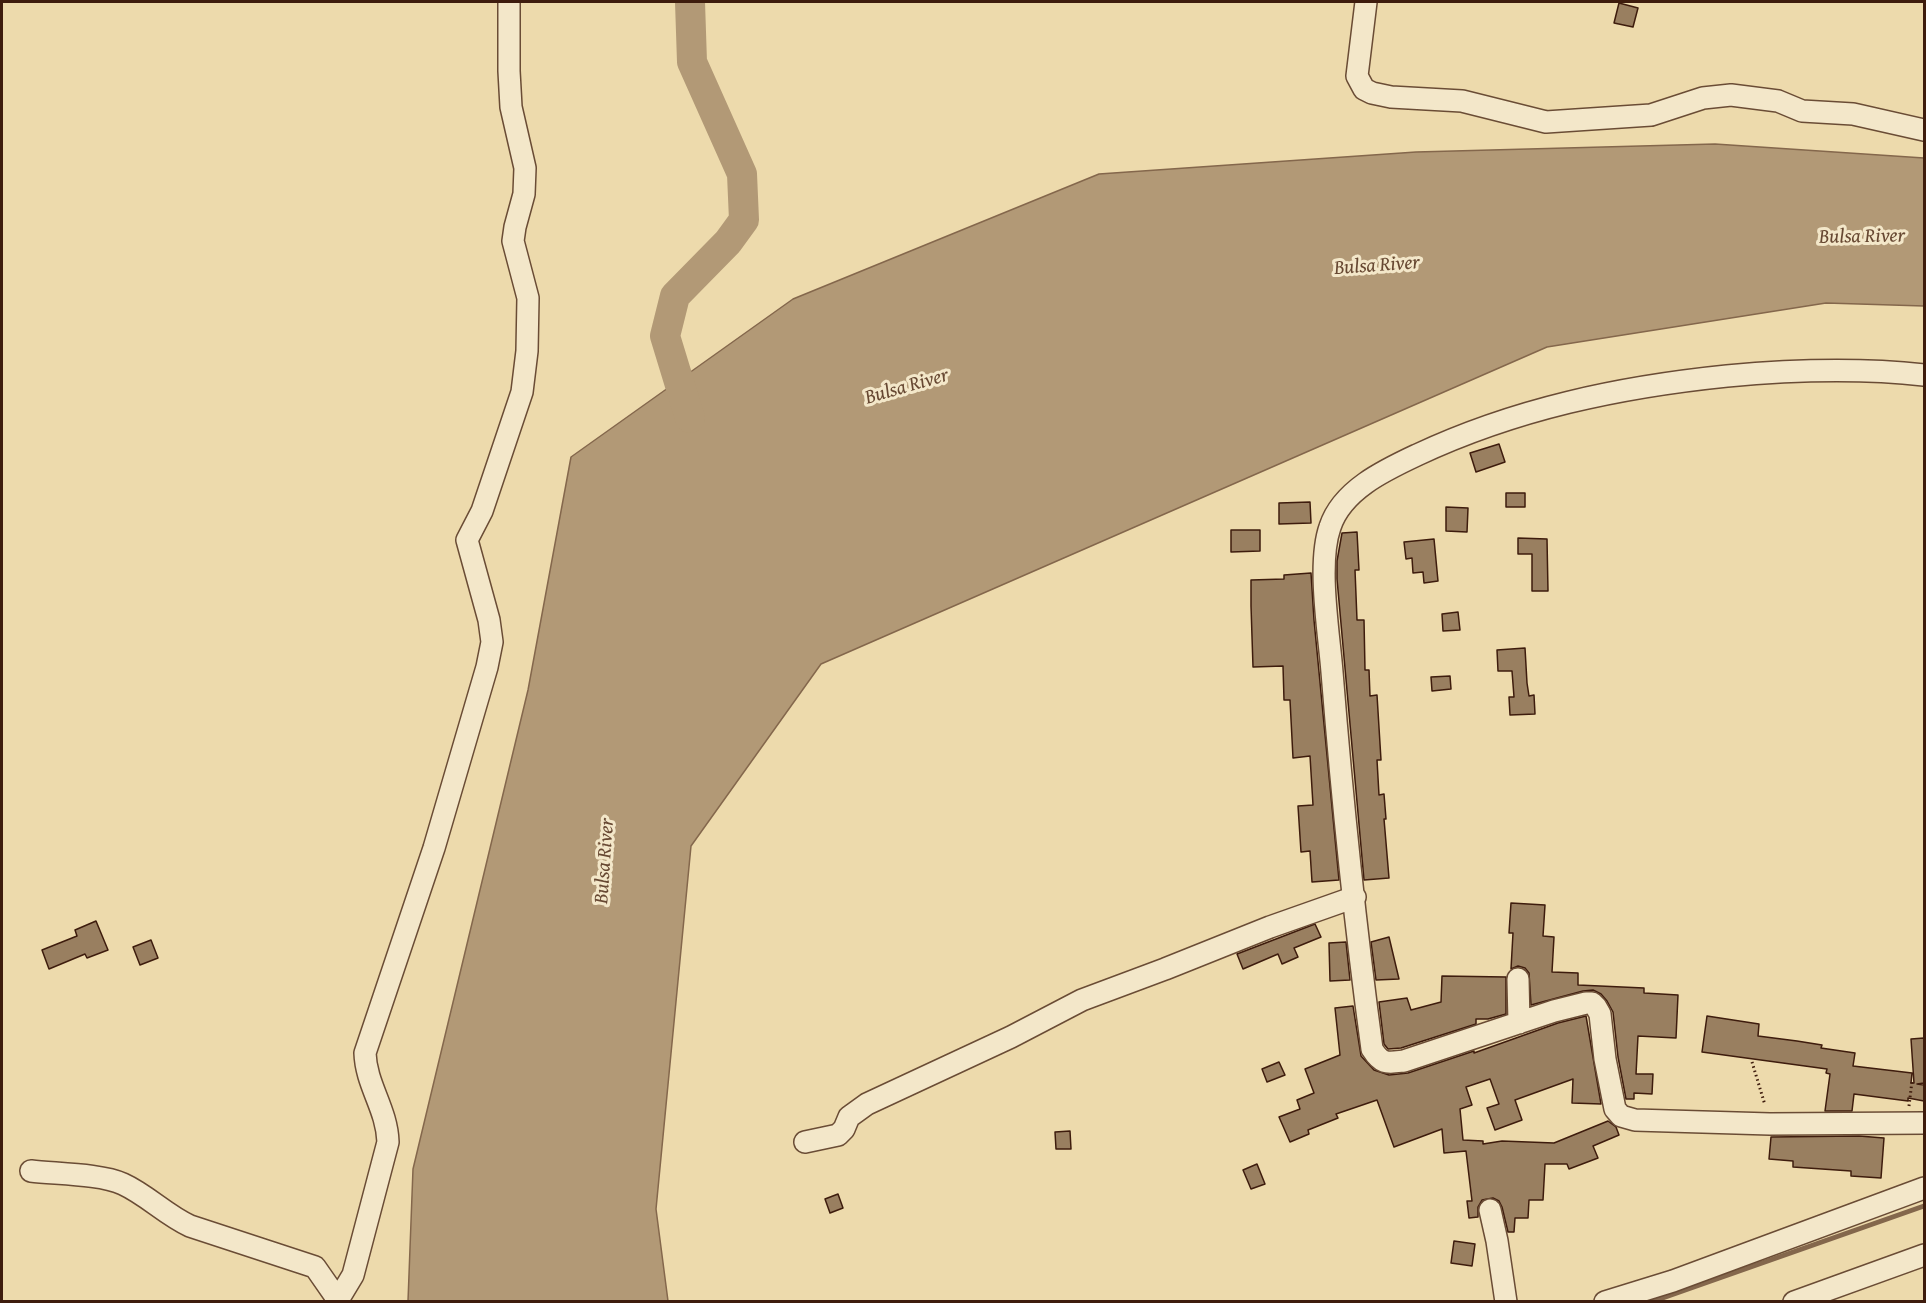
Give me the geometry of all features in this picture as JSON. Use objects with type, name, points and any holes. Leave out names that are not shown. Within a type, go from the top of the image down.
[{"type":"street","points":[[31,1171],[99,1178],[121,1183],[153,1201],[176,1220],[315,1267],[338,1301],[353,1275],[388,1142],[386,1119],[365,1068],[365,1053],[434,848],[487,667],[492,642],[489,620],[467,540],[482,511],[522,392],[529,324],[528,298],[513,241],[524,194],[525,168],[511,107],[509,2]]},
{"type":"street","points":[[1366,2],[1357,76],[1364,89],[1372,93],[1391,97],[1462,101],[1546,122],[1651,115],[1703,98],[1731,95],[1778,101],[1802,111],[1853,114],[1924,130]]},
{"type":"street","points":[[1915,1122],[1770,1124],[1635,1120],[1621,1116],[1615,1109],[1612,1097],[1600,1014],[1592,1003],[1519,1023],[1404,1061],[1387,1063],[1378,1059],[1372,1049],[1359,958],[1355,897],[1337,742],[1324,572],[1330,528],[1338,510],[1360,487],[1401,463],[1446,441],[1524,414],[1620,390],[1668,382],[1773,372],[1844,371],[1924,375]]},
{"type":"street","points":[[805,1142],[838,1135],[844,1129],[849,1117],[867,1104],[1011,1037],[1082,1000],[1270,927],[1355,897]]},
{"type":"street","points":[[1518,979],[1519,1023]]},
{"type":"street","points":[[1605,1302],[1673,1281],[1924,1188]]},
{"type":"street","points":[[1490,1210],[1506,1302]]},
{"type":"street","points":[[1794,1302],[1924,1255]]},
{"type":"path","points":[[1752,1062],[1770,1124]]},
{"type":"path","points":[[1912,1081],[1915,1122]]},
{"type":"water","name":"Bulsa River","points":[[1715,144],[1924,158],[1924,306],[1826,303],[1547,347],[821,664],[691,846],[656,1209],[668,1301],[408,1301],[413,1169],[528,690],[571,457],[793,299],[1099,174],[1416,152]]},
{"type":"building","points":[[1619,3],[1638,8],[1633,27],[1614,23]]},
{"type":"building","points":[[1499,444],[1505,462],[1476,472],[1470,453]]},
{"type":"building","points":[[1506,493],[1525,493],[1525,507],[1506,507]]},
{"type":"building","points":[[1310,502],[1311,523],[1279,524],[1279,503]]},
{"type":"building","points":[[1446,507],[1468,508],[1467,532],[1446,531]]},
{"type":"building","points":[[1231,530],[1260,530],[1260,551],[1231,552]]},
{"type":"building","points":[[1357,532],[1359,570],[1355,570],[1357,620],[1364,620],[1365,670],[1369,670],[1370,696],[1377,695],[1381,760],[1377,760],[1379,795],[1384,794],[1389,878],[1364,880],[1337,579],[1337,561],[1342,533]]},
{"type":"building","points":[[1518,538],[1547,539],[1548,591],[1532,591],[1532,554],[1518,554]]},
{"type":"building","points":[[1434,539],[1438,581],[1424,583],[1423,572],[1413,573],[1412,558],[1406,559],[1404,542]]},
{"type":"building","points":[[1311,573],[1339,880],[1312,882],[1310,851],[1301,852],[1298,806],[1313,805],[1310,756],[1293,758],[1290,700],[1284,700],[1283,666],[1253,667],[1251,606],[1251,580],[1284,579],[1284,575]]},
{"type":"building","points":[[1458,612],[1460,630],[1443,631],[1442,614]]},
{"type":"building","points":[[1525,648],[1527,683],[1529,696],[1534,695],[1535,714],[1510,715],[1509,697],[1514,697],[1512,671],[1498,671],[1497,650]]},
{"type":"building","points":[[1450,676],[1451,689],[1432,691],[1431,677]]},
{"type":"building","points":[[1511,903],[1545,905],[1543,936],[1554,937],[1552,972],[1578,973],[1578,985],[1644,988],[1644,993],[1678,995],[1676,1038],[1638,1036],[1636,1074],[1653,1074],[1652,1094],[1634,1093],[1634,1099],[1626,1099],[1613,1012],[1601,994],[1593,990],[1583,991],[1531,1005],[1529,973],[1525,968],[1518,966],[1511,969],[1513,933],[1509,933]]},
{"type":"building","points":[[96,921],[108,950],[87,958],[85,954],[49,969],[42,950],[77,936],[75,930]]},
{"type":"building","points":[[1315,924],[1321,937],[1294,948],[1298,957],[1282,964],[1278,954],[1243,969],[1237,954]]},
{"type":"building","points":[[1389,937],[1399,979],[1376,980],[1371,942]]},
{"type":"building","points":[[151,940],[158,958],[140,965],[133,947]]},
{"type":"building","points":[[1346,942],[1350,980],[1330,981],[1329,943]]},
{"type":"building","points":[[1442,976],[1506,977],[1506,1014],[1488,1019],[1476,1019],[1476,1024],[1401,1048],[1388,1049],[1384,1044],[1379,1002],[1407,998],[1411,1010],[1441,1002]]},
{"type":"building","points":[[1353,1006],[1361,1056],[1374,1070],[1389,1075],[1408,1073],[1474,1051],[1474,1053],[1558,1023],[1586,1016],[1601,1104],[1572,1103],[1573,1079],[1515,1100],[1522,1120],[1495,1130],[1487,1108],[1499,1104],[1490,1079],[1466,1087],[1472,1105],[1460,1109],[1463,1140],[1483,1141],[1483,1144],[1502,1141],[1554,1143],[1608,1121],[1616,1127],[1619,1135],[1593,1146],[1598,1158],[1569,1169],[1567,1164],[1545,1164],[1543,1200],[1529,1200],[1528,1218],[1515,1218],[1514,1232],[1508,1232],[1502,1207],[1499,1201],[1493,1198],[1482,1200],[1478,1207],[1478,1217],[1469,1218],[1467,1201],[1472,1201],[1466,1151],[1444,1153],[1442,1129],[1394,1147],[1377,1100],[1336,1114],[1338,1118],[1308,1130],[1309,1134],[1290,1142],[1279,1117],[1300,1109],[1297,1100],[1314,1093],[1305,1069],[1340,1055],[1335,1008]]},
{"type":"building","points":[[1707,1016],[1759,1024],[1758,1036],[1822,1045],[1821,1048],[1855,1053],[1853,1066],[1912,1073],[1911,1083],[1914,1083],[1911,1039],[1924,1038],[1924,1083],[1917,1084],[1924,1085],[1924,1101],[1854,1094],[1852,1111],[1825,1111],[1830,1074],[1826,1073],[1827,1069],[1702,1052]]},
{"type":"building","points":[[1279,1062],[1285,1075],[1267,1082],[1262,1069]]},
{"type":"building","points":[[1070,1131],[1071,1149],[1056,1149],[1055,1132]]},
{"type":"building","points":[[1771,1137],[1884,1138],[1881,1178],[1851,1176],[1851,1171],[1793,1167],[1793,1161],[1769,1159]]},
{"type":"building","points":[[1257,1164],[1265,1184],[1251,1189],[1243,1170]]},
{"type":"building","points":[[838,1194],[843,1208],[830,1213],[825,1199]]},
{"type":"building","points":[[1454,1241],[1475,1244],[1472,1266],[1451,1263]]},
{"type":"waterway","points":[[690,2],[692,62],[742,174],[744,220],[728,242],[675,296],[665,336],[690,418]]},
{"type":"waterway","points":[[1651,1302],[1924,1206]]}]
